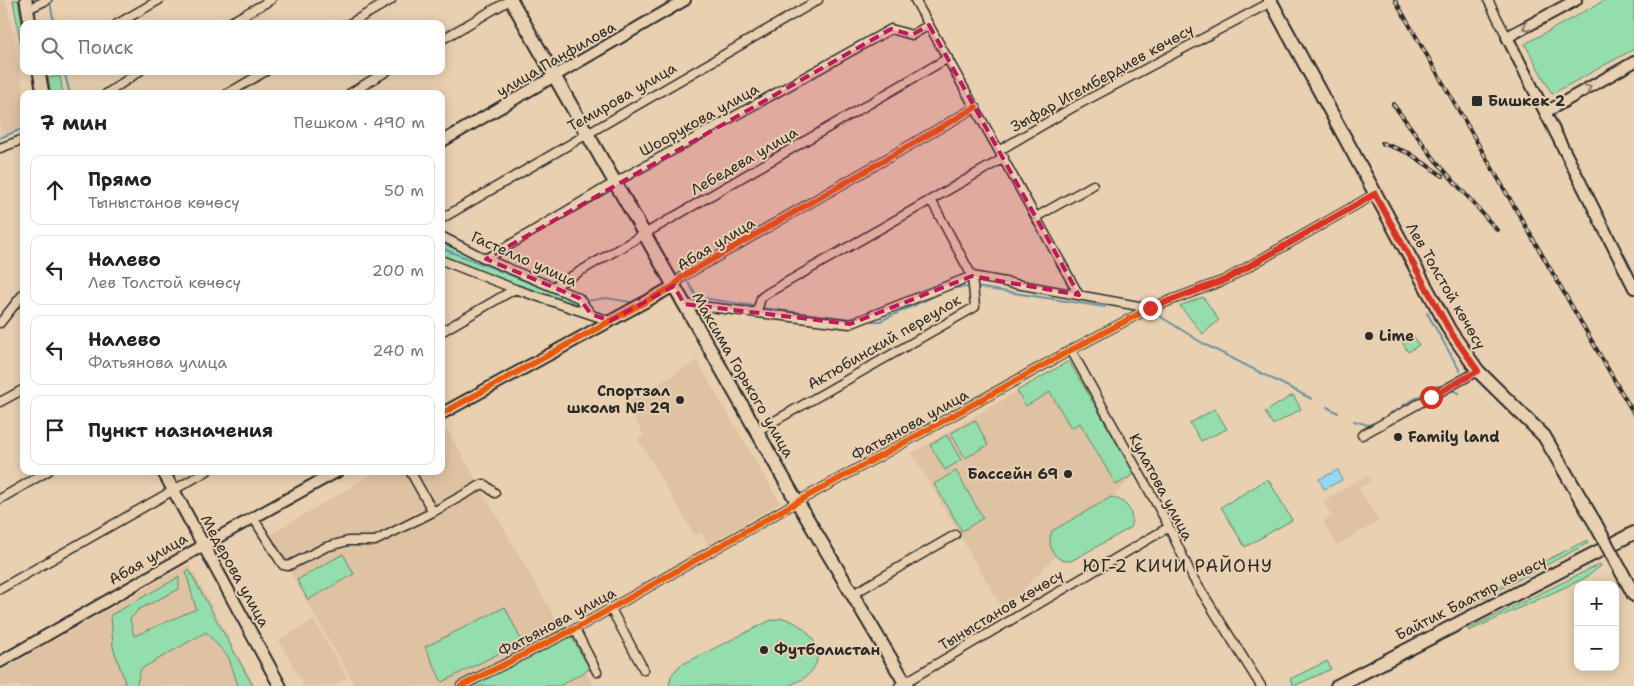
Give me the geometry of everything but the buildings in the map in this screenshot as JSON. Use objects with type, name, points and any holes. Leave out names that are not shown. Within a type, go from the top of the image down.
[{"type":"main road","name":"Максима Горького улица","points":[[510,0],[797,502],[853,594],[904,685]]},
{"type":"main road","name":"Лев Толстой көчөсү","points":[[1270,1],[1450,331],[1478,371],[1544,436],[1595,523],[1634,595]]},
{"type":"main road","points":[[27,4],[29,20]]},
{"type":"main road","points":[[40,75],[42,90]]},
{"type":"main road","name":"Медерова улица","points":[[165,475],[280,686]]},
{"type":"main road","name":"Байтик Баатыр көчөсү","points":[[1337,686],[1634,532]]},
{"type":"street","points":[[27,4],[47,0]]},
{"type":"street","points":[[124,20],[159,0]]},
{"type":"street","points":[[234,20],[271,0]]},
{"type":"street","points":[[357,20],[391,0]]},
{"type":"street","points":[[445,38],[510,0]]},
{"type":"street","name":"улица Панфилова","points":[[445,140],[555,78],[685,0]]},
{"type":"street","name":"Темирова улица","points":[[445,217],[818,0]]},
{"type":"street","points":[[915,0],[1079,295]]},
{"type":"street","points":[[1488,0],[1633,282]]},
{"type":"street","points":[[1507,37],[1576,0]]},
{"type":"street","name":"Зыфар Игембердиев көчөсү","points":[[1000,150],[1070,109],[1270,1]]},
{"type":"street","name":"Шоорукова улица","points":[[486,259],[615,183],[891,29],[912,35],[930,25]]},
{"type":"street","name":"Лебедева улица","points":[[553,288],[948,58]]},
{"type":"street","points":[[1546,112],[1634,62]]},
{"type":"street","points":[[112,90],[134,75]]},
{"type":"street","points":[[234,90],[259,75]]},
{"type":"street","points":[[356,90],[380,75]]},
{"type":"street","name":"Абая улица","points":[[445,412],[674,286],[682,277],[976,107]]},
{"type":"street","points":[[0,148],[20,140]]},
{"type":"street","points":[[756,312],[761,298],[766,294],[1004,158]]},
{"type":"street","points":[[1036,216],[1093,185]]},
{"type":"street","name":"Фатьянова улица","points":[[461,686],[575,629],[797,502],[1071,350],[1150,308],[1225,280],[1375,194]]},
{"type":"street","name":"Актюбинский переулок","points":[[756,430],[975,307],[972,276],[931,200]]},
{"type":"street","name":"Гастелло улица","points":[[445,238],[486,259],[579,298],[591,314]]},
{"type":"street","name":"Гастелло улица","points":[[445,262],[514,289],[610,321]]},
{"type":"street","points":[[684,304],[850,324],[972,276],[1150,308]]},
{"type":"street","points":[[445,330],[514,289]]},
{"type":"street","points":[[0,323],[20,298]]},
{"type":"street","name":"Кулатова улица","points":[[1071,350],[1169,527],[1194,578],[1261,686]]},
{"type":"street","points":[[1362,435],[1478,371]]},
{"type":"street","points":[[0,402],[20,391]]},
{"type":"street","points":[[0,499],[41,475]]},
{"type":"street","points":[[0,589],[200,475]]},
{"type":"street","name":"Абая улица","points":[[0,662],[204,545],[331,475]]},
{"type":"street","points":[[412,475],[433,512]]},
{"type":"street","points":[[254,519],[278,559],[283,565],[288,566],[326,547],[348,541],[360,543],[375,541],[481,485],[484,484],[495,493]]},
{"type":"street","name":"Тыныстанов көчөсү","points":[[904,685],[1169,527]]},
{"type":"street","points":[[853,594],[955,535]]},
{"type":"street","points":[[611,609],[644,670]]},
{"type":"street","points":[[575,629],[597,672]]},
{"type":"highlighted area","points":[[929,25],[1079,295],[972,276],[850,324],[684,304],[674,286],[610,321],[591,314],[579,298],[486,259],[891,29],[912,35]]},
{"type":"shaded area","points":[[0,0],[6,0],[23,90],[20,90],[20,129],[0,137]]},
{"type":"shaded area","points":[[697,361],[780,503],[708,545],[701,533],[695,536],[638,439],[644,435],[625,403]]},
{"type":"shaded area","points":[[1069,361],[1135,474],[1003,610],[912,453]]},
{"type":"shaded area","points":[[448,431],[594,686],[350,686],[354,684],[269,535],[371,475],[445,475],[445,433]]},
{"type":"shaded area","points":[[1367,475],[1371,481],[1359,488],[1379,521],[1337,545],[1323,521],[1332,516],[1323,501]]},
{"type":"shaded area","points":[[189,564],[255,686],[0,686],[0,671]]},
{"type":"shaded area","points":[[314,620],[347,678],[333,686],[304,686],[279,640]]},
{"type":"green space","points":[[13,0],[18,0],[21,20],[20,40]]},
{"type":"green space","points":[[1605,0],[1634,0],[1634,49],[1552,94],[1525,44]]},
{"type":"green space","points":[[60,76],[62,90],[50,90],[48,78]]},
{"type":"green space","points":[[445,245],[586,299],[582,310],[445,259]]},
{"type":"green space","points":[[1203,297],[1219,320],[1203,334],[1180,306]]},
{"type":"green space","points":[[1412,334],[1419,345],[1408,352],[1401,340]]},
{"type":"green space","points":[[1069,361],[1135,474],[1116,485],[1080,423],[1071,428],[1050,392],[1026,406],[1017,391]]},
{"type":"green space","points":[[1293,395],[1301,409],[1273,425],[1265,412]]},
{"type":"green space","points":[[1215,409],[1227,429],[1201,441],[1190,423]]},
{"type":"green space","points":[[975,420],[988,445],[965,458],[951,433]]},
{"type":"green space","points":[[947,435],[961,460],[945,470],[930,445]]},
{"type":"green space","points":[[956,471],[983,518],[962,531],[934,484]]},
{"type":"green space","points":[[1268,479],[1292,520],[1245,547],[1221,507]]},
{"type":"green space","points":[[1111,497],[1125,504],[1131,512],[1132,522],[1130,528],[1071,561],[1065,561],[1056,556],[1050,542],[1052,531]]},
{"type":"green space","points":[[1587,540],[1588,543],[1458,610],[1535,566]]},
{"type":"green space","points":[[343,554],[354,574],[308,600],[297,580]]},
{"type":"green space","points":[[1600,564],[1601,566],[1585,578],[1574,581],[1574,583],[1469,631],[1468,629]]},
{"type":"green space","points":[[189,570],[253,686],[238,686],[229,658],[206,632],[141,669],[136,686],[123,686],[125,682],[113,647],[111,615],[179,577],[179,589],[138,610],[130,619],[134,636],[196,609],[186,572]]},
{"type":"green space","points":[[505,607],[522,642],[442,682],[425,647]]},
{"type":"green space","name":"Футболистан","points":[[782,618],[806,631],[816,646],[818,654],[816,663],[811,672],[803,678],[788,686],[669,686],[671,676],[679,666],[769,621]]},
{"type":"green space","points":[[566,627],[590,669],[559,686],[469,686],[467,683]]},
{"type":"green space","points":[[1327,661],[1331,669],[1294,686],[1290,679]]},
{"type":"water","points":[[1338,470],[1342,480],[1324,489],[1319,479]]},
{"type":"waterway","points":[[50,2],[53,20]]},
{"type":"waterway","points":[[65,75],[69,90]]},
{"type":"waterway","points":[[0,138],[20,130]]},
{"type":"waterway","points":[[445,250],[572,299]]},
{"type":"waterway","points":[[686,279],[697,297],[754,306]]},
{"type":"waterway","points":[[952,288],[970,287]]},
{"type":"waterway","points":[[975,287],[1105,307]]},
{"type":"waterway","points":[[866,321],[880,321],[945,291]]},
{"type":"waterway","points":[[587,301],[606,298],[630,302]]},
{"type":"waterway","points":[[762,308],[852,319]]},
{"type":"waterway","points":[[1427,313],[1460,371]]},
{"type":"waterway","points":[[1158,315],[1204,344],[1312,399]]},
{"type":"waterway","points":[[1402,406],[1440,386]]},
{"type":"waterway","points":[[1452,390],[1459,393]]},
{"type":"waterway","points":[[1327,407],[1338,413]]},
{"type":"waterway","points":[[1354,421],[1368,425],[1375,423]]},
{"type":"railway","points":[[1395,0],[1634,414]]},
{"type":"railway","points":[[1393,104],[1436,161],[1497,230]]},
{"type":"railway","points":[[1382,143],[1409,153],[1443,176]]},
{"type":"cycle path","points":[[445,412],[674,286],[682,277],[976,107]]},
{"type":"cycle path","points":[[461,686],[575,629],[797,502],[1071,350],[1150,308],[1225,280],[1375,194]]},
{"type":"place","name":"Бишкек 2","points":[[1477,101]]},
{"type":"place","name":"Lime","points":[[1369,336]]},
{"type":"place","name":"Спортзал школы № 29","points":[[680,400]]},
{"type":"place","name":"Family land","points":[[1398,437]]},
{"type":"place","name":"Бассейн 69","points":[[1068,474]]},
{"type":"place","name":"Футболистан","points":[[764,650]]},
{"type":"district","name":"ЮГ-2 КИЧИ РАЙОНУ","points":[[1178,566]]},
{"type":"route","points":[[1150,308],[1225,280],[1375,194],[1450,331],[1478,371],[1431,397]]}]
